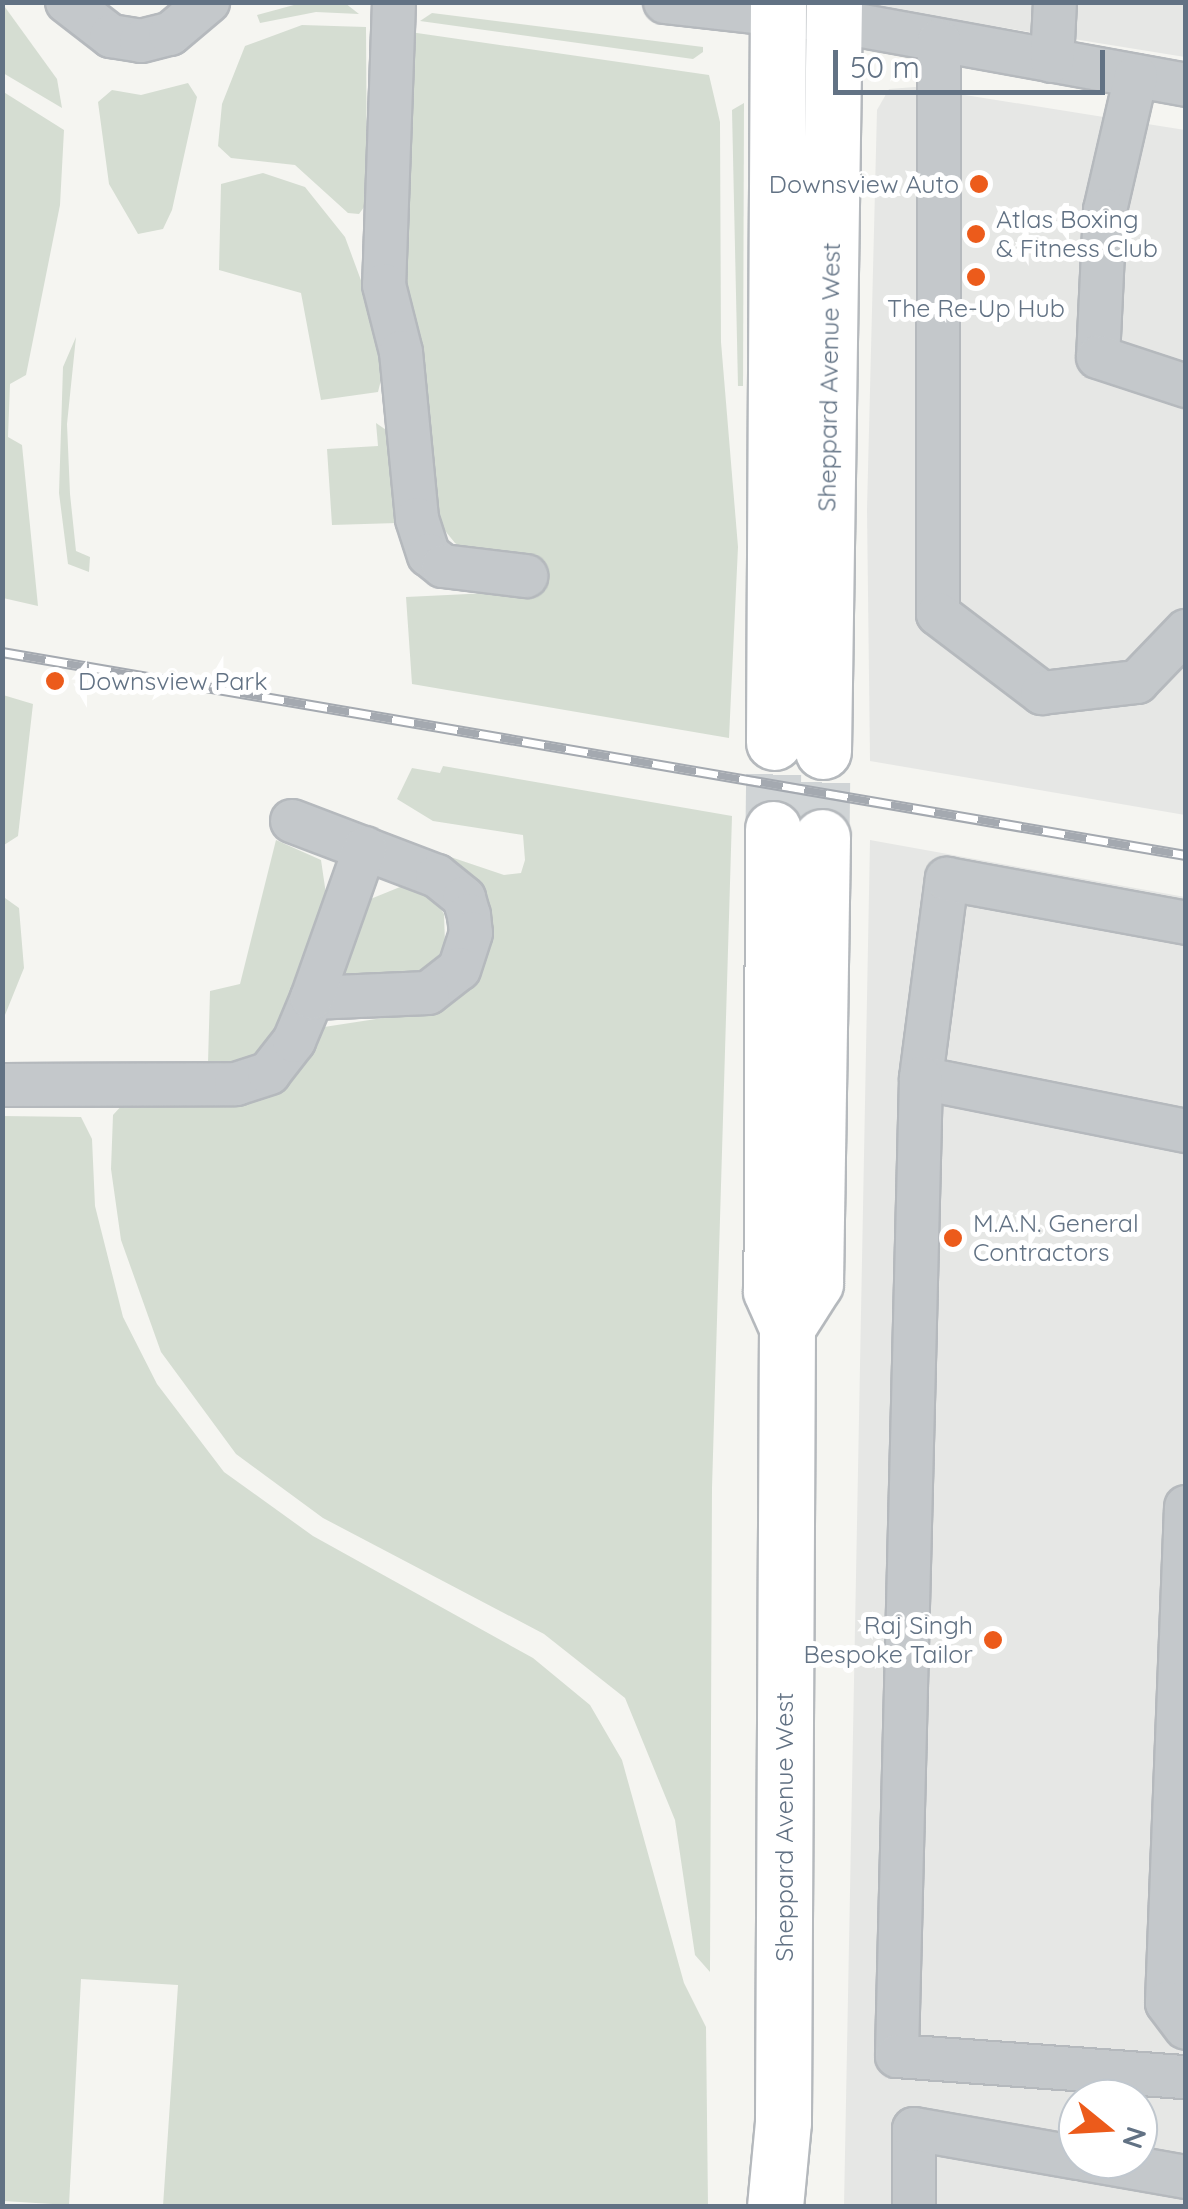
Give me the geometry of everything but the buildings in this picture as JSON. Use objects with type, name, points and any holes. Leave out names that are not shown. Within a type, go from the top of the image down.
[{"type":"main road","name":"Sheppard Avenue West","points":[[778,9],[798,746],[834,12]]},
{"type":"main road","name":"Sheppard Avenue West","points":[[775,2206],[783,2122],[786,1327],[771,1291],[798,833]]},
{"type":"street","points":[[67,2],[110,36],[141,40],[170,34],[208,2]]},
{"type":"street","points":[[394,2],[384,285],[402,352],[417,519],[429,554],[443,566],[526,576]]},
{"type":"street","points":[[664,2],[834,12],[939,41],[1186,85]]},
{"type":"street","points":[[1052,62],[1055,2]]},
{"type":"street","points":[[939,41],[938,614],[1042,694],[1137,682],[1186,631]]},
{"type":"street","points":[[1136,76],[1105,210],[1098,358],[1186,386]]},
{"type":"street","points":[[292,821],[452,886],[469,915],[467,950],[459,968],[428,993],[312,998]]},
{"type":"street","points":[[2,1085],[251,1080],[282,1060],[312,998],[364,848]]},
{"type":"street","points":[[1186,923],[948,879],[921,1078],[898,2056],[1186,2077]]},
{"type":"street","points":[[921,1078],[1186,1131]]},
{"type":"street","points":[[1186,1507],[1168,2002],[1186,2028]]},
{"type":"street","points":[[914,2206],[914,2129],[1058,2154]]},
{"type":"street","points":[[1158,2172],[1186,2177]]},
{"type":"shaded area","points":[[305,2],[345,3],[359,14],[316,12],[260,23],[257,15]]},
{"type":"shaded area","points":[[2,3],[57,79],[62,108],[3,73]]},
{"type":"shaded area","points":[[1185,3],[1185,57],[869,6]]},
{"type":"shaded area","points":[[432,13],[703,47],[703,52],[693,59],[420,21]]},
{"type":"shaded area","points":[[302,25],[366,27],[367,203],[359,214],[348,213],[295,165],[231,158],[218,146],[222,104],[245,46]]},
{"type":"shaded area","points":[[410,32],[709,75],[720,122],[721,342],[738,547],[729,738],[412,684],[406,597],[528,591],[455,543],[438,522],[402,286]]},
{"type":"shaded area","points":[[188,83],[197,97],[172,210],[163,229],[138,234],[109,184],[98,102],[112,90],[141,95]]},
{"type":"shaded area","points":[[915,87],[1185,130],[1185,815],[870,761],[867,510],[877,110],[889,89]]},
{"type":"shaded area","points":[[2,91],[64,130],[60,205],[26,375],[10,384],[8,437],[22,445],[38,606],[3,598]]},
{"type":"shaded area","points":[[744,103],[743,386],[738,386],[732,110]]},
{"type":"shaded area","points":[[263,173],[305,187],[345,237],[373,313],[384,368],[378,392],[321,400],[301,293],[219,270],[221,184]]},
{"type":"shaded area","points":[[76,337],[67,424],[70,494],[76,551],[90,557],[89,572],[68,564],[59,493],[63,367]]},
{"type":"shaded area","points":[[376,423],[392,434],[397,523],[332,525],[327,449],[378,446]]},
{"type":"shaded area","points":[[3,695],[33,704],[18,836],[4,845],[5,898],[19,908],[24,968],[3,1020]]},
{"type":"shaded area","points":[[443,766],[732,816],[712,1488],[710,1972],[695,1955],[675,1820],[625,1698],[544,1634],[323,1518],[236,1454],[161,1352],[121,1240],[111,1169],[113,1115],[124,1103],[231,1102],[324,1027],[402,1015],[452,998],[448,862],[421,847],[504,875],[521,873],[525,860],[523,835],[433,821],[397,799],[412,768],[440,773]]},
{"type":"shaded area","points":[[276,840],[321,860],[326,894],[277,1033],[253,1063],[208,1063],[210,991],[240,984]]},
{"type":"shaded area","points":[[870,840],[1185,897],[1186,2206],[844,2206]]},
{"type":"shaded area","points":[[405,885],[435,899],[444,914],[445,944],[436,961],[417,973],[342,976],[368,900]]},
{"type":"shaded area","points":[[2,1116],[81,1117],[92,1139],[95,1206],[123,1317],[157,1384],[224,1472],[313,1536],[533,1658],[590,1705],[622,1760],[684,1983],[706,2027],[708,2206],[163,2206],[178,1985],[81,1979],[69,2205],[3,2201]]},
{"type":"tunnel","points":[[773,829],[774,742]]},
{"type":"tunnel","points":[[822,837],[823,751]]},
{"type":"railway","points":[[2,652],[1186,855]]},
{"type":"place","name":"Downsview Auto","points":[[979,184]]},
{"type":"place","name":"Atlas Boxing & Fitness Club","points":[[976,234]]},
{"type":"place","name":"The Re-Up Hub","points":[[976,277]]},
{"type":"place","name":"Downsview Park","points":[[55,681]]},
{"type":"place","name":"M.A.N. General Contractors","points":[[953,1238]]},
{"type":"place","name":"Raj Singh Bespoke Tailor","points":[[993,1640]]}]
